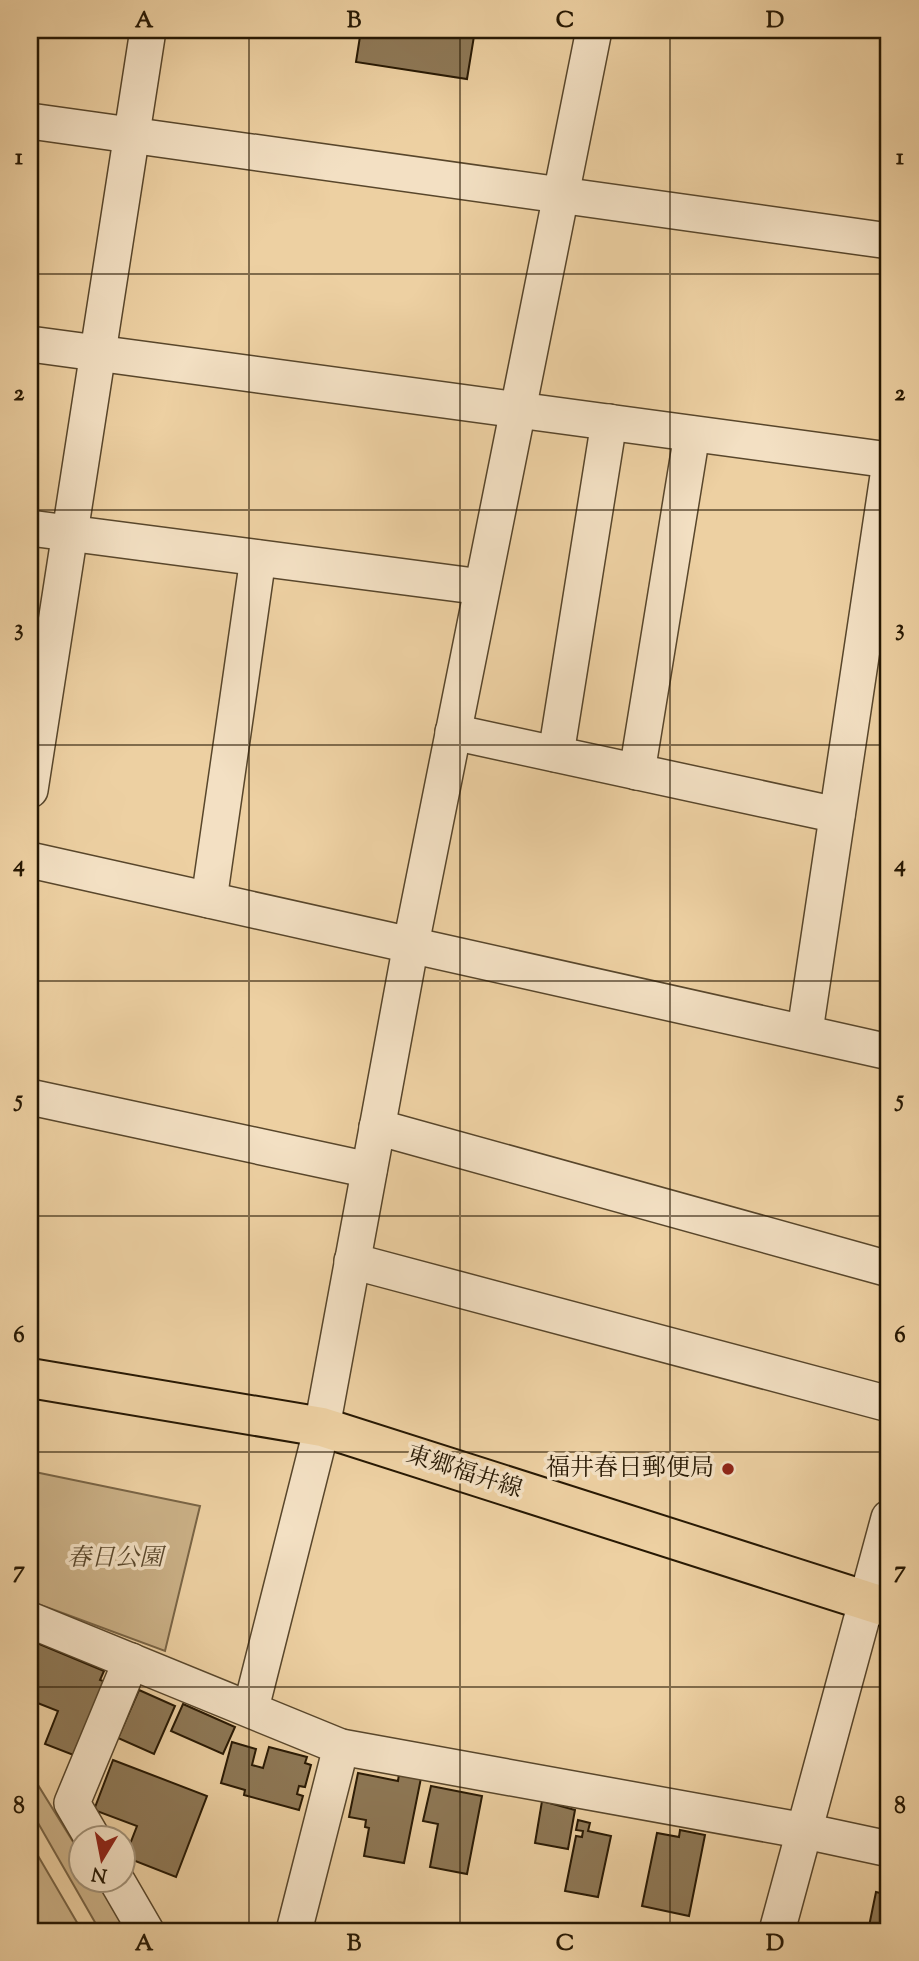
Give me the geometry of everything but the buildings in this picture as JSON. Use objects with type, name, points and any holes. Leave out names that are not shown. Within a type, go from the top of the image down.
[{"type":"main road","name":"東郷福井線","points":[[30,1378],[322,1427],[878,1605]]},
{"type":"street","points":[[30,790],[34,738],[69,535],[148,30]]},
{"type":"street","points":[[251,1708],[322,1427],[411,944],[594,30]]},
{"type":"street","points":[[30,121],[889,241]]},
{"type":"street","points":[[30,344],[889,460]]},
{"type":"street","points":[[556,754],[609,422]]},
{"type":"street","points":[[637,772],[692,434]]},
{"type":"street","points":[[805,1031],[889,469]]},
{"type":"street","points":[[30,528],[482,587]]},
{"type":"street","points":[[209,900],[258,558]]},
{"type":"street","points":[[453,732],[838,815]]},
{"type":"street","points":[[30,860],[805,1031],[889,1052]]},
{"type":"street","points":[[30,1097],[369,1170]]},
{"type":"street","points":[[377,1127],[889,1269]]},
{"type":"street","points":[[352,1261],[889,1404]]},
{"type":"street","points":[[777,1931],[805,1831],[878,1605],[889,1518]]},
{"type":"street","points":[[30,1620],[341,1747],[805,1831],[889,1849]]},
{"type":"street","points":[[85,1825],[72,1803],[131,1661]]},
{"type":"street","points":[[305,1929],[341,1747]]},
{"type":"street","points":[[125,1895],[146,1931]]},
{"type":"green space","name":"春日公園","points":[[30,1471],[200,1506],[165,1651],[30,1601]]},
{"type":"green space","points":[[30,1772],[66,1830],[66,1872],[30,1809]]},
{"type":"green space","points":[[30,1845],[37,1854],[82,1931],[30,1931]]},
{"type":"green space","points":[[79,1895],[106,1895],[128,1931],[100,1931]]},
{"type":"place","name":"福井春日郵便局","points":[[728,1469]]}]
